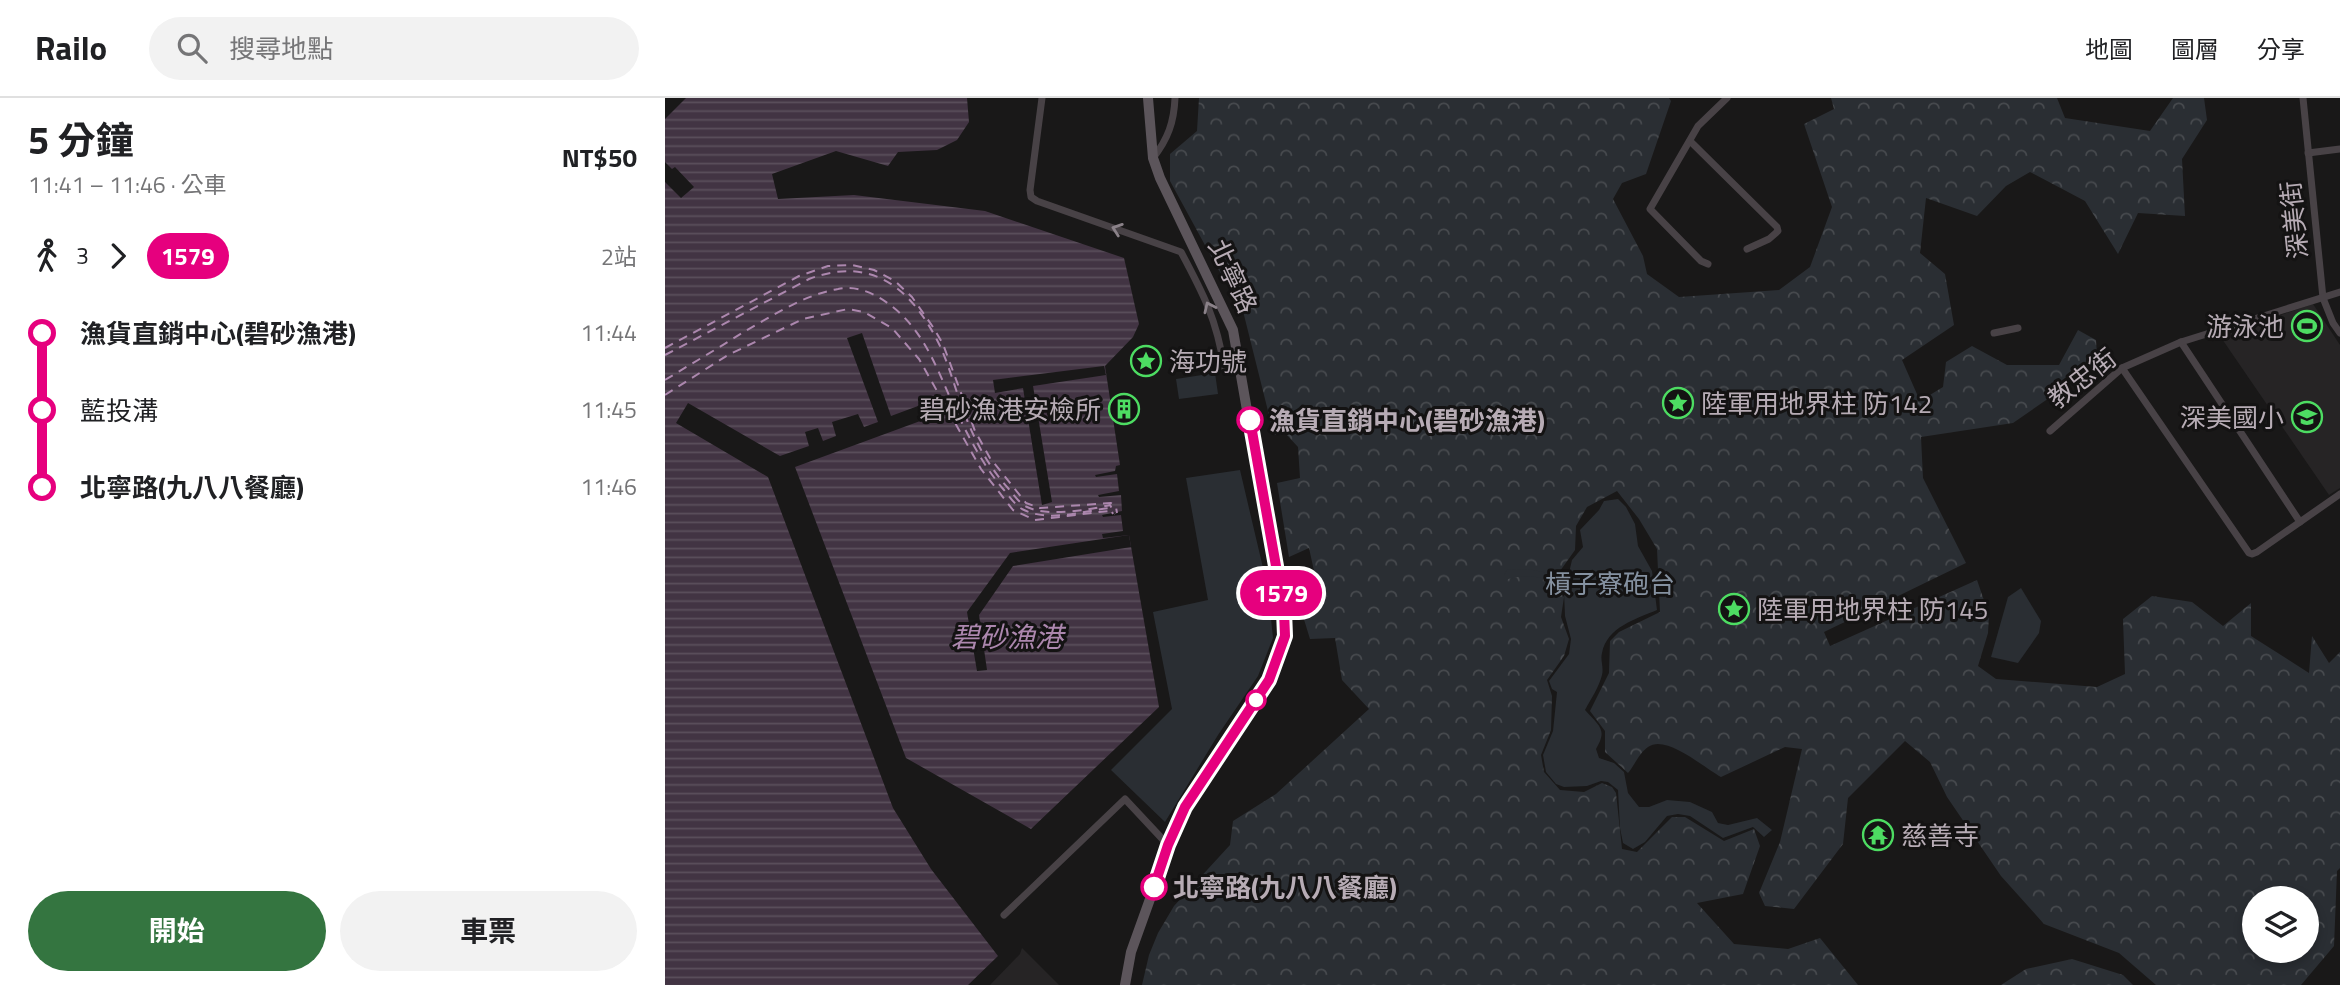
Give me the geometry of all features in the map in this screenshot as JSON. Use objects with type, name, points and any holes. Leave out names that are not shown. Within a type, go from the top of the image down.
[{"type":"main road","name":"北寧路","points":[[1125,985],[1131,952],[1168,845],[1185,807],[1269,680],[1285,628],[1233,330],[1160,178],[1153,158],[1148,98]]},
{"type":"street","points":[[1042,98],[1031,197],[1181,252],[1213,315],[1224,367]]},
{"type":"street","points":[[1153,158],[1165,142],[1174,115],[1174,98]]},
{"type":"street","points":[[1708,264],[1701,261],[1650,209],[1698,126],[1727,98]]},
{"type":"street","name":"深美街","points":[[2303,98],[2323,298],[2340,333]]},
{"type":"street","points":[[1690,141],[1777,227],[1778,232],[1773,237],[1747,248]]},
{"type":"street","points":[[2308,153],[2340,149]]},
{"type":"street","name":"教忠街","points":[[2050,430],[2122,368],[2181,342],[2340,292]]},
{"type":"street","points":[[1994,333],[2018,328]]},
{"type":"street","points":[[2181,342],[2300,522]]},
{"type":"street","points":[[2122,368],[2249,553],[2257,552],[2340,494]]},
{"type":"street","points":[[1004,915],[1125,799],[1168,845]]},
{"type":"shaded area","name":"深美國小","points":[[2313,304],[2340,345],[2340,488],[2329,495],[2220,336]]},
{"type":"shaded area","points":[[1022,948],[1059,985],[990,985],[1020,954]]},
{"type":"green space","points":[[1199,98],[1669,98],[1671,101],[1646,174],[1622,183],[1613,199],[1643,256],[1647,274],[1679,297],[1779,290],[1810,267],[1832,207],[1804,124],[1834,109],[1831,98],[2057,98],[2065,118],[2150,131],[2173,98],[2204,98],[2207,120],[2182,159],[2185,216],[2138,213],[2118,254],[2085,201],[2030,172],[2006,186],[1977,216],[1926,198],[1920,253],[1945,274],[1954,325],[1902,360],[1920,401],[1943,387],[1946,362],[1972,346],[2007,365],[2059,365],[2078,330],[2096,340],[2097,355],[2052,396],[2013,423],[1921,437],[1923,478],[1966,563],[1824,632],[1830,646],[1977,580],[1989,615],[1988,633],[1978,666],[1996,679],[2097,687],[2125,674],[2123,619],[2152,596],[2192,602],[2223,626],[2251,603],[2251,636],[2309,673],[2312,636],[2329,663],[2340,652],[2340,868],[2337,871],[2334,946],[2301,985],[2156,985],[2119,953],[2044,924],[2001,876],[1947,797],[1930,762],[1905,741],[1848,798],[1843,844],[1794,909],[1765,906],[1759,893],[1780,842],[1802,749],[1785,747],[1721,777],[1674,748],[1656,744],[1645,749],[1628,773],[1605,752],[1605,731],[1590,711],[1609,673],[1610,641],[1619,632],[1660,612],[1657,549],[1639,519],[1617,491],[1587,507],[1576,526],[1575,550],[1560,571],[1555,587],[1564,597],[1561,617],[1569,639],[1564,656],[1547,680],[1552,696],[1551,730],[1541,755],[1544,772],[1560,790],[1584,792],[1602,783],[1612,787],[1616,793],[1622,849],[1637,852],[1672,817],[1685,817],[1724,841],[1754,829],[1760,846],[1743,894],[1697,903],[1734,944],[1788,949],[1820,938],[1858,985],[1142,985],[1149,955],[1158,933],[1174,906],[1230,845],[1233,821],[1276,794],[1369,709],[1342,680],[1335,638],[1310,639],[1299,603],[1320,598],[1309,548],[1289,557],[1277,483],[1300,478],[1298,447],[1286,434],[1274,435],[1241,303],[1218,269],[1170,181],[1170,154],[1197,131]]},
{"type":"green space","points":[[1215,373],[1218,394],[1179,399],[1176,379]]},
{"type":"green space","points":[[1240,470],[1268,589],[1273,638],[1258,676],[1165,822],[1111,770],[1172,709],[1153,612],[1208,600],[1186,478]]},
{"type":"green space","name":"槓子寮砲台","points":[[1618,499],[1626,507],[1635,524],[1638,546],[1652,571],[1657,610],[1616,630],[1605,644],[1601,679],[1585,710],[1600,728],[1601,737],[1596,749],[1599,758],[1614,763],[1624,772],[1628,793],[1639,807],[1649,807],[1667,800],[1690,802],[1712,812],[1718,823],[1728,825],[1757,818],[1772,830],[1764,837],[1753,827],[1723,838],[1690,816],[1678,814],[1667,816],[1645,842],[1633,849],[1623,843],[1618,790],[1608,782],[1601,781],[1587,786],[1564,787],[1556,784],[1546,772],[1543,755],[1553,731],[1557,692],[1552,689],[1549,681],[1569,654],[1571,639],[1565,616],[1564,592],[1552,582],[1539,577],[1508,579],[1504,575],[1507,570],[1528,569],[1568,577],[1572,560],[1583,547],[1580,530],[1604,501]]},
{"type":"green space","points":[[2021,588],[2041,621],[2039,633],[2018,663],[1991,657],[2008,597]]},
{"type":"green space","points":[[2072,959],[2123,975],[2133,985],[2001,985],[2026,969]]},
{"type":"water","name":"碧砂漁港","points":[[686,98],[967,98],[969,122],[957,140],[937,150],[898,152],[888,166],[836,151],[772,174],[778,199],[854,195],[985,211],[1124,258],[1139,324],[1133,337],[1105,366],[1120,465],[1116,466],[1115,471],[1095,475],[1117,474],[1119,491],[1098,495],[1121,495],[1122,511],[1102,515],[1121,515],[1123,531],[1102,534],[1103,538],[1129,535],[1159,707],[1031,829],[906,758],[795,467],[923,420],[918,406],[891,416],[862,333],[847,338],[878,422],[864,427],[858,414],[832,422],[836,436],[823,441],[818,428],[805,432],[809,446],[780,456],[688,403],[676,423],[768,477],[893,808],[931,869],[998,956],[968,985],[665,985],[665,182],[681,198],[694,187],[675,167],[672,169],[665,162],[665,119]]},
{"type":"pier","points":[[1104,366],[1106,375],[1033,386],[1052,502],[1042,505],[1023,388],[995,393],[993,380]]},
{"type":"pier","points":[[1129,535],[1131,547],[1013,566],[979,615],[987,670],[977,671],[967,612],[1010,553]]},
{"type":"ferry route","points":[[665,348],[799,276],[828,266],[852,265],[874,270],[895,281],[912,297],[933,327],[943,344],[975,431],[990,458],[1026,503],[1040,508],[1111,503],[1116,507],[1117,513]]},
{"type":"ferry route","points":[[665,355],[809,279],[851,271],[869,274],[900,291],[926,321],[942,350],[963,410],[980,447],[995,472],[1019,501],[1027,507],[1045,512],[1110,505],[1115,514]]},
{"type":"ferry route","points":[[665,380],[800,301],[838,289],[864,291],[895,309],[920,337],[976,449],[1017,505],[1043,515],[1065,515],[1110,508],[1113,514]]},
{"type":"ferry route","points":[[665,395],[728,355],[803,319],[848,309],[864,312],[892,328],[919,359],[981,469],[1013,510],[1035,520],[1109,511],[1110,515]]},
{"type":"bus line","name":"1579","points":[[1154,887],[1168,845],[1185,807],[1269,680],[1285,636],[1284,611],[1250,420]]},
{"type":"place","name":"游泳池","points":[[2307,326]]},
{"type":"place","name":"海功號","points":[[1146,361]]},
{"type":"place","name":"陸軍用地界柱 防142","points":[[1678,403]]},
{"type":"place","name":"碧砂漁港安檢所","points":[[1124,409]]},
{"type":"place","name":"深美國小","points":[[2307,417]]},
{"type":"place","name":"漁貨直銷中心(碧砂漁港)","points":[[1250,420]]},
{"type":"place","name":"陸軍用地界柱 防145","points":[[1734,609]]},
{"type":"place","name":"慈善寺","points":[[1878,835]]},
{"type":"place","name":"北寧路(九八八餐廳)","points":[[1154,887]]}]
